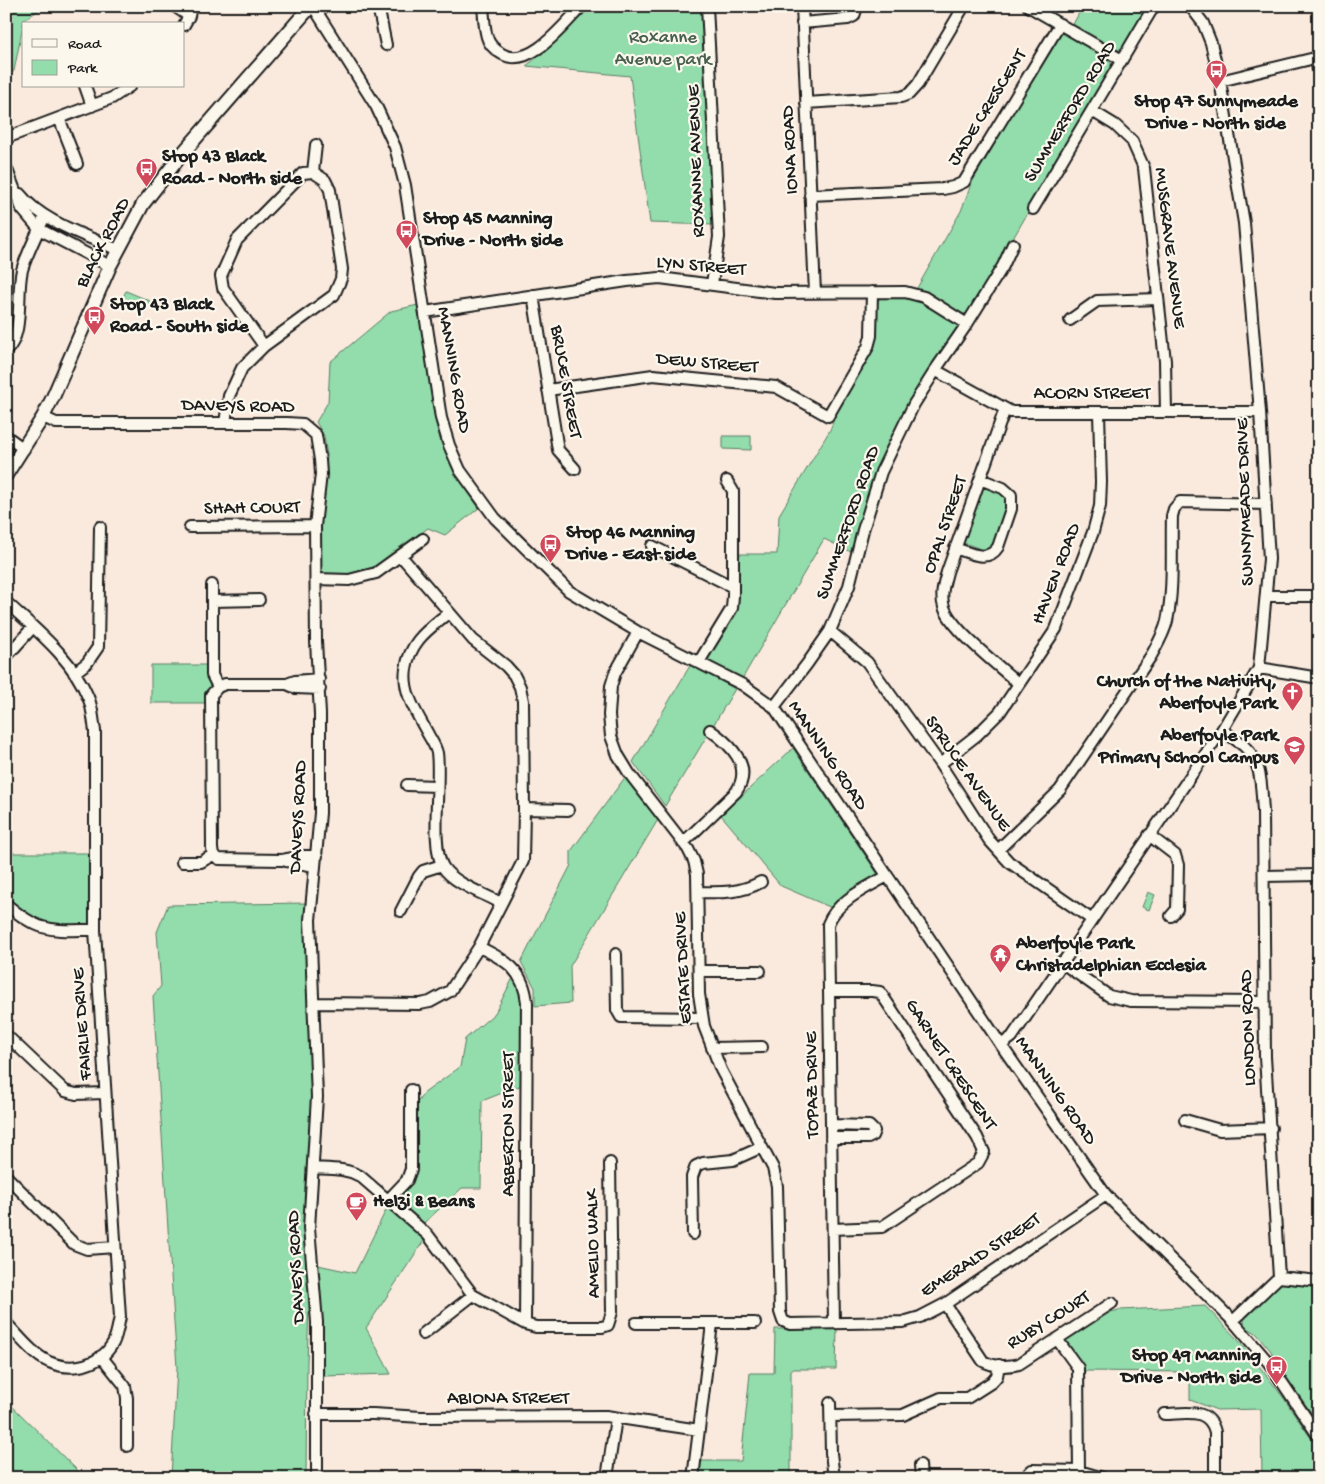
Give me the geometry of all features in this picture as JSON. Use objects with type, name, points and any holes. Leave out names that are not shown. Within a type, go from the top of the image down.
[{"type":"main road","name":"BLACK ROAD","points":[[6,475],[24,449],[59,386],[110,266],[144,204],[182,154],[312,6]]},
{"type":"street","points":[[174,6],[188,16]]},
{"type":"street","name":"MANNING ROAD","points":[[312,6],[376,106],[395,147],[405,185],[441,418],[449,445],[460,470],[495,518],[569,591],[638,632],[742,685],[774,707],[1001,1045],[1106,1195],[1234,1321],[1269,1363],[1319,1437]]},
{"type":"street","points":[[378,6],[386,45]]},
{"type":"street","points":[[483,6],[487,38],[494,50],[507,57],[526,57],[539,49],[582,6]]},
{"type":"street","name":"ROXANNE AVENUE","points":[[708,6],[719,237],[712,284]]},
{"type":"street","name":"IONA ROAD","points":[[802,6],[816,292]]},
{"type":"street","points":[[802,23],[848,19],[854,16],[856,10],[854,6]]},
{"type":"street","points":[[806,103],[901,97],[909,94],[918,84],[964,6]]},
{"type":"street","points":[[1028,6],[1122,60]]},
{"type":"street","name":"SUMMERFORD ROAD","points":[[1033,209],[1154,6]]},
{"type":"street","name":"SUNNYMEADE DRIVE","points":[[1001,1045],[1012,1037],[1061,962],[1222,730],[1260,668],[1269,558],[1260,412],[1244,223],[1220,81],[1211,42],[1203,23],[1192,7]]},
{"type":"street","name":"JADE CRESCENT","points":[[810,195],[943,189],[964,182],[1060,24]]},
{"type":"street","points":[[1220,81],[1317,58],[1319,72]]},
{"type":"street","points":[[86,88],[92,106]]},
{"type":"street","points":[[6,138],[112,98],[127,88]]},
{"type":"street","name":"MUSGRAVE AVENUE","points":[[1092,111],[1115,125],[1132,141],[1144,168],[1166,361],[1166,412]]},
{"type":"street","points":[[59,118],[77,164]]},
{"type":"street","points":[[313,172],[316,145]]},
{"type":"street","points":[[6,167],[22,209],[39,230],[110,266]]},
{"type":"street","points":[[225,423],[229,396],[242,368],[264,346],[334,295],[341,279],[342,269],[330,190],[325,180],[313,172],[303,173],[237,240],[220,276],[223,288],[264,346]]},
{"type":"street","points":[[13,185],[28,203],[45,216],[118,250]]},
{"type":"street","points":[[6,351],[14,340],[17,328],[22,271],[45,216]]},
{"type":"street","name":"SUMMERFORD ROAD","points":[[774,707],[830,631],[849,586],[863,530],[881,472],[914,404],[1003,266],[1013,244]]},
{"type":"street","name":"LYN STREET","points":[[425,312],[627,281],[660,278],[775,292],[905,292],[924,297],[967,324]]},
{"type":"street","name":"DEW STREET","points":[[548,390],[653,375],[776,387],[828,416],[868,347],[871,336],[872,292]]},
{"type":"street","name":"BRUCE STREET","points":[[532,296],[558,450],[575,468]]},
{"type":"street","points":[[1070,320],[1097,301],[1158,299]]},
{"type":"street","name":"ACORN STREET","points":[[935,370],[1011,412],[1260,412]]},
{"type":"street","name":"OPAL STREET","points":[[1005,409],[955,548],[943,586],[942,596],[948,616],[965,635],[1019,684]]},
{"type":"street","name":"HAVEN ROAD","points":[[940,764],[977,735],[1000,712],[1056,630],[1093,532],[1100,502],[1099,413]]},
{"type":"street","name":"DAVEYS ROAD","points":[[43,417],[56,423],[303,424],[316,436],[319,446],[321,474],[315,526],[320,813],[310,920],[317,1097],[309,1228],[317,1322],[317,1478]]},
{"type":"street","points":[[6,436],[24,449]]},
{"type":"street","points":[[955,548],[984,556],[995,553],[998,547],[1012,501],[1010,495],[1003,488],[980,479]]},
{"type":"street","points":[[699,662],[732,608],[733,491],[727,481]]},
{"type":"street","points":[[998,850],[1060,790],[1162,637],[1167,620],[1171,577],[1172,516],[1174,509],[1180,502],[1266,504]]},
{"type":"street","name":"SHAH COURT","points":[[190,527],[315,526]]},
{"type":"street","points":[[74,673],[87,663],[98,647],[100,527]]},
{"type":"street","points":[[316,579],[350,580],[376,573],[423,539]]},
{"type":"street","points":[[652,546],[733,587]]},
{"type":"street","points":[[314,1003],[420,1004],[430,1002],[450,991],[479,947],[523,861],[523,701],[520,687],[514,675],[506,666],[473,640],[401,556]]},
{"type":"street","points":[[212,585],[212,675],[218,687]]},
{"type":"street","points":[[1266,596],[1319,596]]},
{"type":"street","points":[[212,601],[260,600]]},
{"type":"street","name":"FAIRLIE DRIVE","points":[[6,602],[68,663],[88,698],[95,731],[95,930],[120,1317],[118,1332],[112,1345],[92,1363],[77,1367],[54,1364],[48,1361],[34,1351],[6,1323]]},
{"type":"street","points":[[448,613],[412,647],[406,671],[407,693],[437,752],[438,842],[442,865],[456,879],[501,903]]},
{"type":"street","points":[[6,657],[33,627]]},
{"type":"street","name":"SPRUCE AVENUE","points":[[830,631],[867,662],[940,764],[989,840],[998,850],[1009,862],[1091,919]]},
{"type":"street","name":"ESTATE DRIVE","points":[[638,632],[616,673],[612,686],[609,715],[611,736],[618,755],[629,773],[683,843],[694,861],[698,892],[699,971],[702,1018],[712,1048],[773,1168],[777,1186],[781,1318]]},
{"type":"street","points":[[1260,668],[1319,678]]},
{"type":"street","points":[[316,861],[304,856],[282,860],[219,860],[213,855],[211,695],[218,687],[225,684],[287,684],[295,681],[319,684]]},
{"type":"street","points":[[683,843],[736,792],[741,782],[742,774],[738,757],[729,744],[710,730]]},
{"type":"street","name":"LONDON ROAD","points":[[1222,730],[1244,745],[1253,756],[1260,773],[1263,811],[1265,1057],[1279,1277]]},
{"type":"street","points":[[408,785],[437,786]]},
{"type":"street","points":[[524,809],[568,810]]},
{"type":"street","points":[[1149,835],[1175,855],[1178,865],[1177,909],[1171,916]]},
{"type":"street","points":[[182,862],[201,862],[213,855]]},
{"type":"street","points":[[401,912],[419,876],[423,872],[442,865]]},
{"type":"street","name":"TOPAZ DRIVE","points":[[834,1323],[828,924],[831,917],[843,903],[887,876]]},
{"type":"street","points":[[1264,876],[1319,876]]},
{"type":"street","points":[[698,892],[742,890],[761,882]]},
{"type":"street","points":[[6,904],[22,917],[42,928],[52,930],[95,930]]},
{"type":"street","name":"ABBERTON STREET","points":[[479,947],[507,962],[526,988],[526,1324]]},
{"type":"street","points":[[616,954],[616,1010],[621,1017],[702,1018]]},
{"type":"street","points":[[1061,962],[1109,996],[1131,1001],[1264,1002]]},
{"type":"street","points":[[699,971],[760,971]]},
{"type":"street","name":"GARNET CRESCENT","points":[[829,990],[880,992],[977,1137],[984,1152],[982,1159],[978,1163],[882,1226],[833,1229]]},
{"type":"street","points":[[6,1035],[65,1092],[76,1094],[105,1093]]},
{"type":"street","points":[[712,1048],[762,1047]]},
{"type":"street","points":[[388,1200],[407,1180],[411,1169],[411,1090]]},
{"type":"street","points":[[1185,1120],[1220,1130],[1271,1128]]},
{"type":"street","points":[[831,1125],[870,1126],[874,1131],[872,1136],[868,1138],[831,1138]]},
{"type":"street","points":[[693,1234],[692,1177],[696,1166],[703,1163],[733,1160],[762,1147]]},
{"type":"street","name":"AMELIO WALK","points":[[526,1324],[536,1327],[602,1327],[608,1325],[612,1312],[610,1163]]},
{"type":"street","points":[[313,1168],[341,1169],[352,1172],[428,1235],[474,1295],[526,1324]]},
{"type":"street","points":[[6,1176],[74,1244],[86,1249],[115,1247]]},
{"type":"street","name":"EMERALD STREET","points":[[781,1318],[783,1322],[790,1324],[903,1322],[920,1317],[945,1304],[1106,1195]]},
{"type":"street","points":[[1234,1321],[1279,1277],[1319,1281]]},
{"type":"street","points":[[423,1334],[474,1295]]},
{"type":"street","name":"RUBY COURT","points":[[945,1304],[983,1361],[990,1365],[1012,1366],[1019,1364],[1112,1302]]},
{"type":"street","points":[[636,1323],[755,1324]]},
{"type":"street","points":[[693,1478],[712,1324]]},
{"type":"street","points":[[1057,1338],[1078,1368],[1079,1470]]},
{"type":"street","points":[[101,1356],[125,1386],[127,1398],[127,1446]]},
{"type":"street","points":[[831,1416],[903,1415],[942,1398],[967,1398],[992,1382],[997,1376],[999,1365]]},
{"type":"street","points":[[830,1403],[831,1452],[834,1478]]},
{"type":"street","points":[[1164,1414],[1199,1413],[1209,1418],[1215,1432],[1215,1478]]},
{"type":"street","name":"ABIONA STREET","points":[[316,1414],[373,1414],[421,1417],[606,1416],[699,1430]]},
{"type":"street","points":[[607,1478],[616,1418]]},
{"type":"street","points":[[920,1465],[921,1478]]},
{"type":"street","points":[[1028,1476],[1032,1470],[1079,1470],[1103,1478]]},
{"type":"green space","points":[[6,6],[45,6],[22,22],[14,71],[6,76]]},
{"type":"green space","name":"Roxanne Avenue park","points":[[589,6],[703,6],[714,225],[650,223],[630,76],[526,66],[540,55]]},
{"type":"green space","points":[[1083,6],[1148,6],[1123,48],[1113,51],[1072,26]]},
{"type":"green space","points":[[1063,33],[1068,33],[1110,60],[1112,67],[970,313],[963,314],[917,288],[961,211],[972,182],[1057,38]]},
{"type":"green space","points":[[126,291],[150,301],[145,312],[121,301]]},
{"type":"green space","points":[[884,296],[903,296],[922,300],[957,320],[959,328],[910,401],[878,469],[851,552],[824,539],[742,679],[707,660],[735,610],[739,598],[739,554],[777,554],[779,515],[830,430],[836,414],[874,344],[878,300]]},
{"type":"green space","points":[[418,305],[435,419],[441,443],[457,476],[479,508],[445,535],[428,528],[369,571],[321,575],[320,521],[327,456],[324,436],[316,422],[328,402],[330,362],[391,311]]},
{"type":"green space","points":[[723,436],[751,436],[751,450],[723,449]]},
{"type":"green space","points":[[982,485],[1002,492],[1006,496],[1008,504],[994,544],[989,550],[961,542]]},
{"type":"green space","points":[[691,664],[735,689],[665,806],[633,762]]},
{"type":"green space","points":[[151,665],[210,665],[210,703],[151,703]]},
{"type":"green space","points":[[793,748],[879,876],[832,908],[781,886],[721,815]]},
{"type":"green space","points":[[626,776],[659,818],[570,966],[571,1003],[535,1006],[535,988],[521,962],[571,865],[571,851]]},
{"type":"green space","points":[[6,853],[95,853],[95,930],[52,930],[6,904]]},
{"type":"green space","points":[[1148,892],[1155,895],[1149,910],[1142,907]]},
{"type":"green space","points":[[308,903],[317,1092],[307,1363],[306,1478],[171,1478],[177,1368],[153,996],[161,986],[157,932],[168,905]]},
{"type":"green space","points":[[514,976],[523,991],[522,1085],[482,1101],[481,1188],[462,1188],[424,1223],[401,1203],[403,1194],[416,1170],[417,1103],[423,1094],[460,1067],[465,1039],[495,1013]]},
{"type":"green space","points":[[388,1206],[425,1239],[366,1328],[391,1374],[324,1376],[318,1265],[355,1273]]},
{"type":"green space","points":[[1283,1282],[1319,1286],[1319,1423],[1277,1366],[1271,1351],[1256,1333],[1244,1326],[1244,1317],[1275,1284]]},
{"type":"green space","points":[[1205,1306],[1242,1344],[1283,1397],[1319,1450],[1319,1478],[1262,1478],[1261,1409],[1217,1410],[1190,1400],[1190,1372],[1083,1371],[1081,1364],[1064,1339],[1105,1313],[1120,1310]]},
{"type":"green space","points":[[775,1329],[837,1329],[836,1369],[791,1369],[791,1478],[699,1478],[701,1461],[741,1461],[750,1373],[774,1373]]},
{"type":"green space","points":[[6,1400],[85,1478],[6,1478]]},
{"type":"place","name":"Stop 47 Sunnymeade Drive - North side","points":[[1216,90]]},
{"type":"place","name":"Stop 43 Black Road - North side","points":[[146,187]]},
{"type":"place","name":"Stop 45 Manning Drive - North side","points":[[407,249]]},
{"type":"place","name":"Stop 43 Black Road - South side","points":[[94,335]]},
{"type":"place","name":"Stop 46 Manning Drive - East side","points":[[550,563]]},
{"type":"place","name":"Church of the Nativity, Aberfoyle Park","points":[[1293,712]]},
{"type":"place","name":"Aberfoyle Park Primary School Campus","points":[[1294,766]]},
{"type":"place","name":"Aberfoyle Park Christadelphian Ecclesia","points":[[1000,974]]},
{"type":"place","name":"Helzi & Beans","points":[[357,1221]]},
{"type":"place","name":"Stop 49 Manning Drive - North side","points":[[1277,1386]]}]
